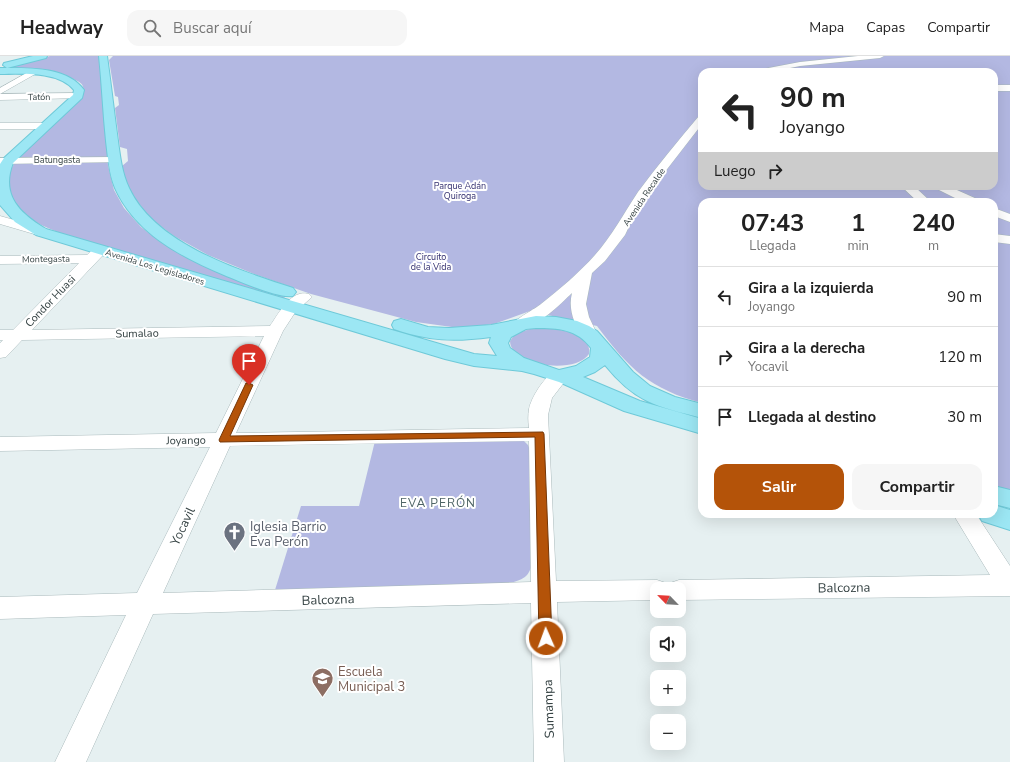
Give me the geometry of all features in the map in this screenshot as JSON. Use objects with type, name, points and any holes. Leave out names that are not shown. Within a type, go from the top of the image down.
[{"type":"main road","points":[[0,72],[43,56]]},
{"type":"main road","name":"Avenida Los Legisladores","points":[[103,56],[114,160],[122,188],[131,206],[148,225],[196,256],[297,302],[452,355],[474,360],[522,365]]},
{"type":"main road","points":[[0,66],[56,76],[72,82],[80,90],[78,96],[3,165]]},
{"type":"main road","name":"Avenida Los Legisladores","points":[[3,165],[1,192],[5,203],[11,212],[21,221],[41,232],[95,255],[427,332],[454,334],[481,332],[536,322],[558,323],[579,329],[595,341]]},
{"type":"main road","points":[[517,325],[500,338],[500,347],[509,358],[522,365],[561,376],[632,406],[698,427]]},
{"type":"main road","points":[[561,376],[582,370],[596,362],[602,353],[595,341]]},
{"type":"main road","points":[[595,341],[626,377],[649,394],[698,410]]},
{"type":"main road","points":[[998,495],[1010,499]]},
{"type":"main road","points":[[998,516],[1010,520]]},
{"type":"street","points":[[779,68],[800,64],[880,56]]},
{"type":"street","points":[[0,91],[33,73]]},
{"type":"street","points":[[998,88],[1010,88]]},
{"type":"street","name":"Tatón","points":[[0,97],[78,96]]},
{"type":"street","name":"Avenida Recalde","points":[[517,325],[542,312],[585,274],[614,241],[628,216],[650,184],[698,123]]},
{"type":"street","points":[[0,126],[46,126]]},
{"type":"street","name":"Batungasta","points":[[3,165],[114,160]]},
{"type":"street","points":[[912,190],[920,198]]},
{"type":"street","points":[[948,190],[964,198]]},
{"type":"street","points":[[998,214],[1010,218]]},
{"type":"street","points":[[0,220],[41,232]]},
{"type":"street","points":[[998,238],[1010,240]]},
{"type":"street","name":"Montegasta","points":[[0,260],[95,255]]},
{"type":"street","name":"Condor Huasi","points":[[0,352],[95,255]]},
{"type":"street","name":"Avenida Recalde","points":[[585,274],[579,294],[578,311],[581,320],[595,341]]},
{"type":"street","name":"Yocavil","points":[[70,762],[275,331],[297,302]]},
{"type":"street","name":"Sumalao","points":[[0,335],[275,331]]},
{"type":"street","name":"Sumampa","points":[[549,762],[540,434],[538,415],[539,404],[546,391],[561,376]]},
{"type":"street","name":"Joyango","points":[[0,444],[540,434]]},
{"type":"street","points":[[966,518],[1009,586]]},
{"type":"street","name":"Balcozna","points":[[686,590],[1009,586]]},
{"type":"street","name":"Balcozna","points":[[0,608],[650,590]]},
{"type":"green space","points":[[50,56],[100,56],[108,165],[114,190],[124,208],[141,227],[162,243],[190,259],[285,297],[283,299],[67,236],[36,223],[20,212],[13,201],[8,184],[12,168],[18,157],[82,96],[83,92],[82,84],[70,78],[12,67],[18,64]]},
{"type":"green space","name":"Parque Adán Quiroga","points":[[113,56],[1010,56],[1010,491],[998,487],[998,198],[698,198],[698,402],[668,391],[654,384],[631,366],[597,326],[530,311],[494,324],[459,328],[416,322],[311,294],[254,274],[208,255],[174,236],[151,219],[133,196],[126,181],[122,166],[128,161],[127,149],[120,147],[115,108],[119,105],[118,97],[115,96],[109,60]]},
{"type":"green space","points":[[533,328],[549,328],[577,335],[584,340],[588,346],[589,354],[582,360],[571,364],[558,366],[531,362],[520,357],[513,350],[510,341],[515,334]]},
{"type":"green space","points":[[523,440],[528,445],[530,450],[533,562],[528,574],[520,580],[511,583],[275,590],[301,506],[359,506],[375,441]]},
{"type":"place","name":"Iglesia Barrio Eva Perón","points":[[235,552]]},
{"type":"place","name":"Escuela Municipal 3","points":[[323,698]]},
{"type":"district","name":"EVA PERÓN","points":[[438,503]]},
{"type":"route","points":[[249,385],[223,440],[540,434],[546,638]]},
{"type":"park label","name":"Circuito de la Vida","points":[[431,262]]}]
